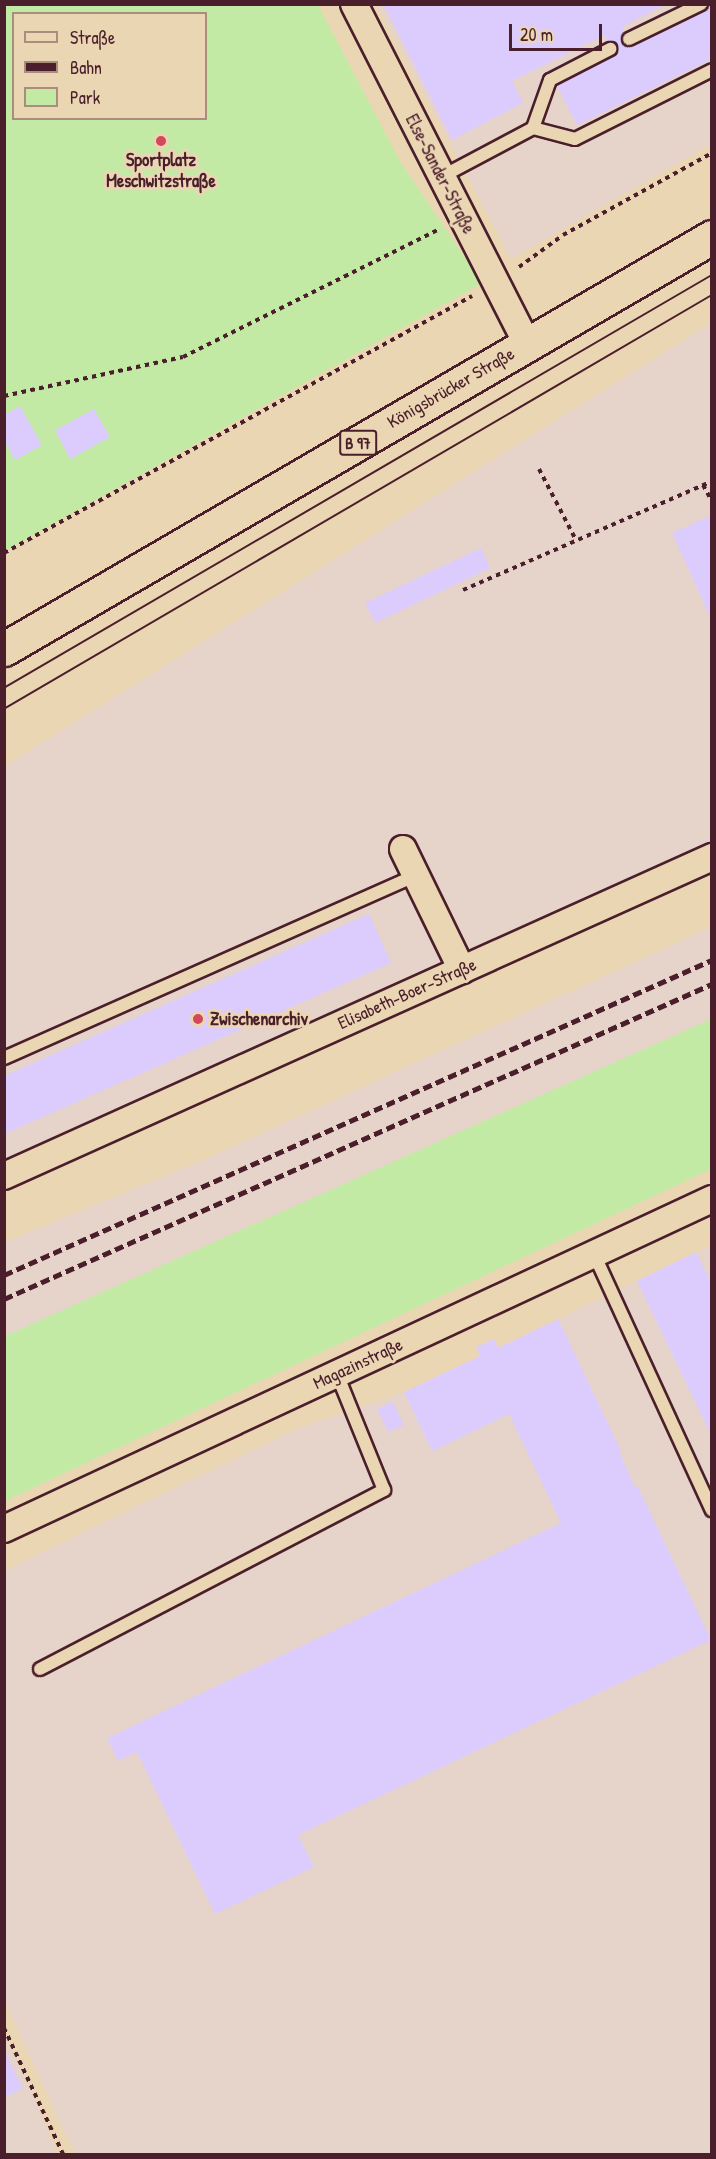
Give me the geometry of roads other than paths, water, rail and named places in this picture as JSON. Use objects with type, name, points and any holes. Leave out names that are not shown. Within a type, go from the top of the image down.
[{"type":"main road","name":"Königsbrücker Straße","points":[[4,649],[711,237]]},
{"type":"street","name":"Else-Sander-Straße","points":[[354,4],[527,344]]},
{"type":"street","points":[[403,849],[462,970]]},
{"type":"street","name":"Elisabeth-Boer-Straße","points":[[4,1176],[711,857]]},
{"type":"street","name":"Magazinstraße","points":[[4,1530],[711,1199]]},
{"type":"lane","points":[[629,39],[655,30],[701,4]]},
{"type":"lane","points":[[441,177],[533,128],[550,80],[581,68],[610,48]]},
{"type":"lane","points":[[533,128],[575,139],[632,104],[711,70]]},
{"type":"lane","points":[[4,1058],[416,875]]},
{"type":"lane","points":[[594,1254],[711,1510]]},
{"type":"lane","points":[[39,1669],[384,1490],[337,1374]]},
{"type":"tram line","points":[[4,688],[712,275]]},
{"type":"tram line","points":[[4,709],[712,295]]},
{"type":"railway","points":[[4,1275],[712,960]]},
{"type":"railway","points":[[4,1299],[712,984]]},
{"type":"place","name":"Sportplatz Meschwitzstraße","points":[[161,141]]},
{"type":"place","name":"Zwischenarchiv","points":[[198,1019]]}]
